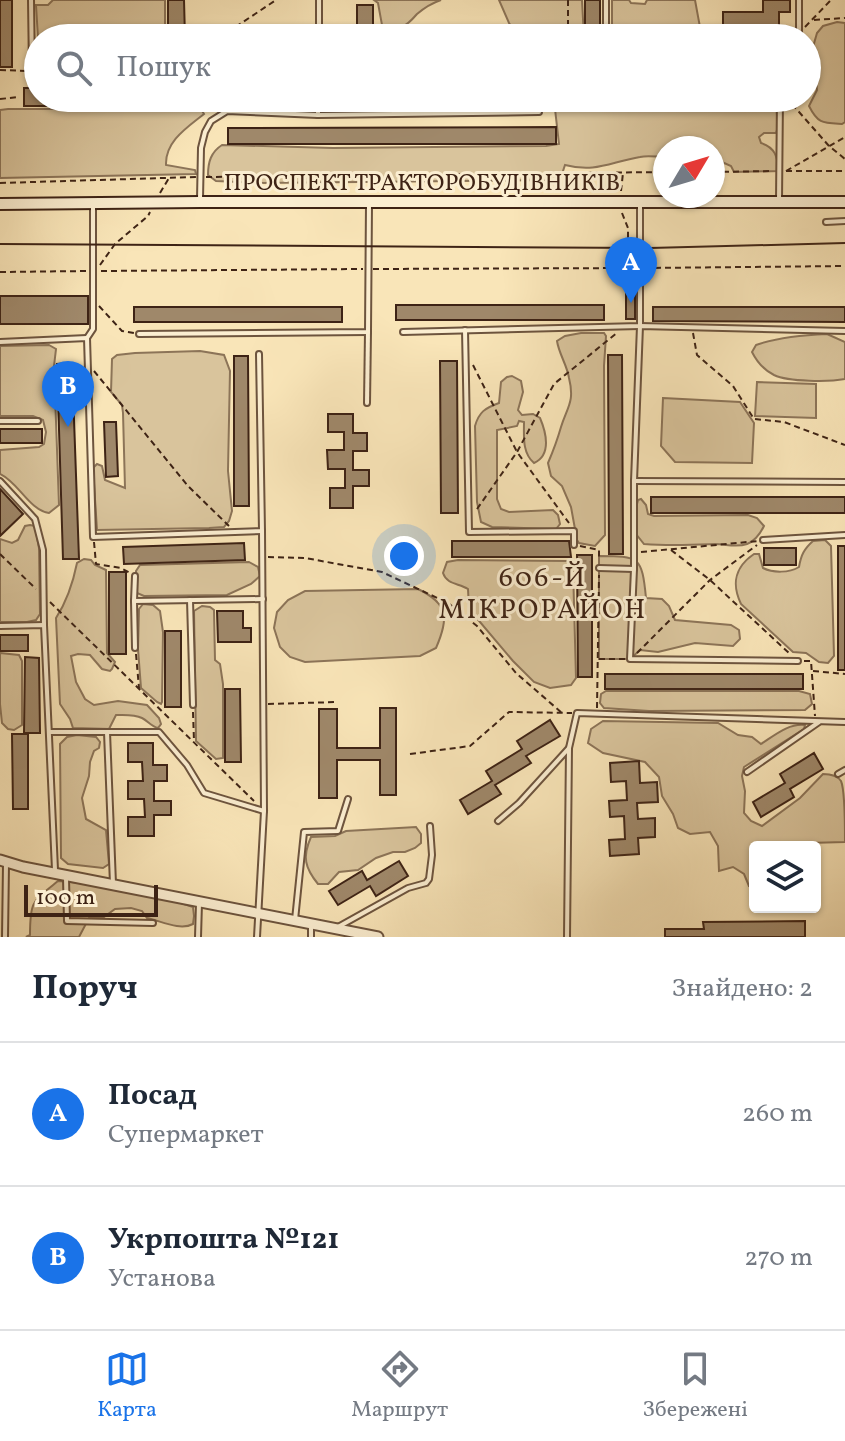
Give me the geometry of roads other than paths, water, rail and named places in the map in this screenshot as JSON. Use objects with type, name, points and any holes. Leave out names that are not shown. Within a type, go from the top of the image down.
[{"type":"main road","name":"ПРОСПЕКТ ТРАКТОРОБУДІВНИКІВ","points":[[0,204],[845,202]]},
{"type":"street","points":[[3,861],[378,937]]},
{"type":"lane","points":[[31,0],[32,24]]},
{"type":"lane","points":[[319,0],[319,24]]},
{"type":"lane","points":[[606,0],[606,24]]},
{"type":"lane","points":[[799,0],[799,24]]},
{"type":"lane","points":[[200,202],[201,148],[208,125],[225,112]]},
{"type":"lane","points":[[272,112],[318,115],[539,112]]},
{"type":"lane","points":[[779,202],[780,112]]},
{"type":"lane","points":[[367,403],[369,202]]},
{"type":"lane","points":[[640,202],[640,326],[630,659],[798,661]]},
{"type":"lane","points":[[93,203],[93,329],[87,338],[93,537],[262,531]]},
{"type":"lane","points":[[826,222],[845,221]]},
{"type":"lane","points":[[403,332],[640,326],[845,331]]},
{"type":"lane","points":[[465,330],[469,532],[574,531],[574,545]]},
{"type":"lane","points":[[139,334],[368,332]]},
{"type":"lane","points":[[0,342],[87,338]]},
{"type":"lane","points":[[257,937],[264,811],[259,354]]},
{"type":"lane","points":[[0,421],[38,421]]},
{"type":"lane","points":[[0,481],[35,519],[43,550],[55,873]]},
{"type":"lane","points":[[634,481],[845,482]]},
{"type":"lane","points":[[763,540],[845,535]]},
{"type":"lane","points":[[599,568],[634,569]]},
{"type":"lane","points":[[135,576],[135,648]]},
{"type":"lane","points":[[134,601],[263,599]]},
{"type":"lane","points":[[190,600],[193,705]]},
{"type":"lane","points":[[0,626],[44,625]]},
{"type":"lane","points":[[567,937],[569,748],[577,713],[845,722]]},
{"type":"lane","points":[[747,772],[818,721]]},
{"type":"lane","points":[[49,732],[159,732],[187,765],[204,793],[264,811]]},
{"type":"lane","points":[[107,732],[113,884]]},
{"type":"lane","points":[[498,821],[519,803],[569,748]]},
{"type":"lane","points":[[838,774],[845,770]]},
{"type":"lane","points":[[295,920],[304,832],[338,831],[348,799]]},
{"type":"lane","points":[[336,928],[408,888],[426,883],[432,855],[430,826]]},
{"type":"lane","points":[[3,861],[5,937]]},
{"type":"lane","points":[[66,875],[67,921],[153,923]]},
{"type":"lane","points":[[198,937],[199,901]]},
{"type":"lane","points":[[311,937],[312,923]]},
{"type":"tram line","points":[[0,244],[650,248],[845,243]]},
{"type":"place","name":"Посад","points":[[631,303]]},
{"type":"place","name":"Укрпошта №121","points":[[68,427]]},
{"type":"district","name":"606-Й МІКРОРАЙОН","points":[[543,592]]}]
